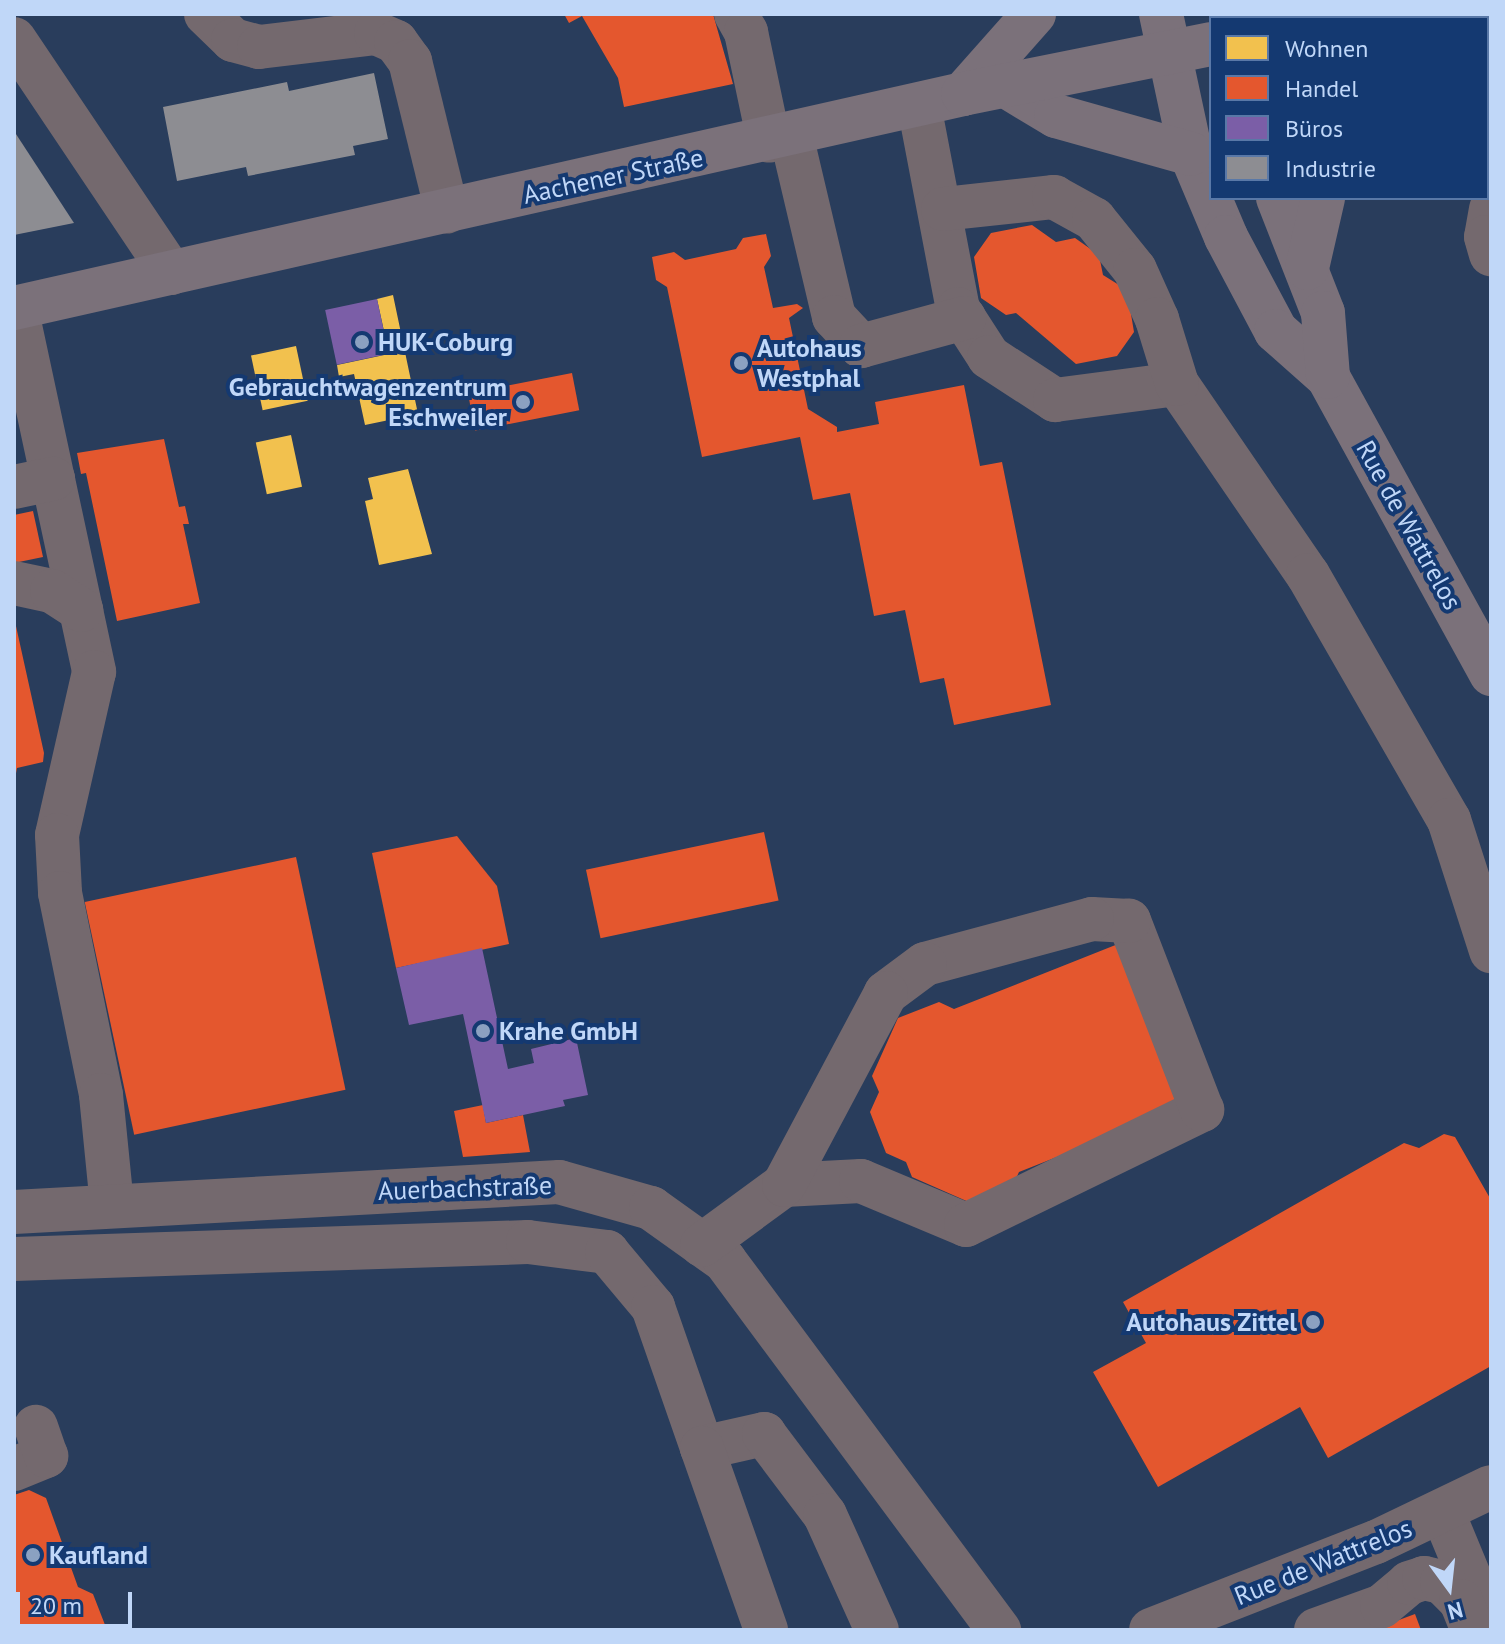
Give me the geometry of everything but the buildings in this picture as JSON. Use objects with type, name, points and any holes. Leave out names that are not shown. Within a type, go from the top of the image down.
[{"type":"main road","points":[[963,94],[1034,14]]},
{"type":"main road","name":"Aachener Straße","points":[[15,308],[1006,86],[1181,37]]},
{"type":"main road","name":"Rue de Wattrelos","points":[[1181,37],[1191,154],[1209,191]]},
{"type":"main road","points":[[1006,86],[1056,116],[1191,154]]},
{"type":"main road","name":"Rue de Wattrelos","points":[[1213,200],[1276,331],[1328,377],[1491,674]]},
{"type":"main road","name":"Rue de Wattrelos","points":[[1279,200],[1323,313],[1328,377]]},
{"type":"main road","points":[[1307,268],[1323,200]]},
{"type":"street","points":[[206,14],[233,40],[259,47],[376,33],[396,42],[410,61],[447,212]]},
{"type":"street","points":[[736,14],[746,32],[834,317],[861,346],[964,318]]},
{"type":"street","points":[[14,39],[171,273]]},
{"type":"street","points":[[919,105],[943,209],[958,309],[989,357],[1055,400],[1177,384]]},
{"type":"street","points":[[943,209],[1054,197],[1094,219],[1135,270],[1157,319],[1177,384],[1308,575],[1449,820],[1491,951]]},
{"type":"street","points":[[1491,209],[1486,237],[1491,254]]},
{"type":"street","points":[[15,308],[33,483],[81,610],[94,672],[91,702],[57,835],[60,893],[101,1095],[112,1205]]},
{"type":"street","points":[[14,583],[52,591],[81,610]]},
{"type":"street","points":[[702,1245],[784,1185],[886,993],[925,964],[1092,919],[1129,921],[1202,1110],[966,1225],[861,1181],[784,1185]]},
{"type":"street","name":"Auerbachstraße","points":[[14,1212],[559,1182],[651,1208],[725,1261],[999,1630]]},
{"type":"street","points":[[14,1259],[528,1242],[607,1252],[653,1307],[766,1630]]},
{"type":"street","points":[[14,1469],[46,1456],[36,1427]]},
{"type":"street","points":[[702,1448],[764,1434],[825,1515],[877,1630]]},
{"type":"street","name":"Rue de Wattrelos","points":[[1174,1626],[1443,1513],[1491,1487]]},
{"type":"street","points":[[1443,1513],[1491,1629]]},
{"type":"street","points":[[1316,1630],[1382,1606],[1409,1583],[1424,1578],[1442,1582],[1461,1601],[1473,1630]]},
{"type":"place","name":"HUK-Coburg","points":[[362,342]]},
{"type":"place","name":"Autohaus Westphal","points":[[741,363]]},
{"type":"place","name":"Gebrauchtwagenzentrum Eschweiler","points":[[523,402]]},
{"type":"place","name":"Krahe GmbH","points":[[483,1031]]},
{"type":"place","name":"Autohaus Zittel","points":[[1313,1322]]},
{"type":"place","name":"Kaufland","points":[[33,1555]]}]
